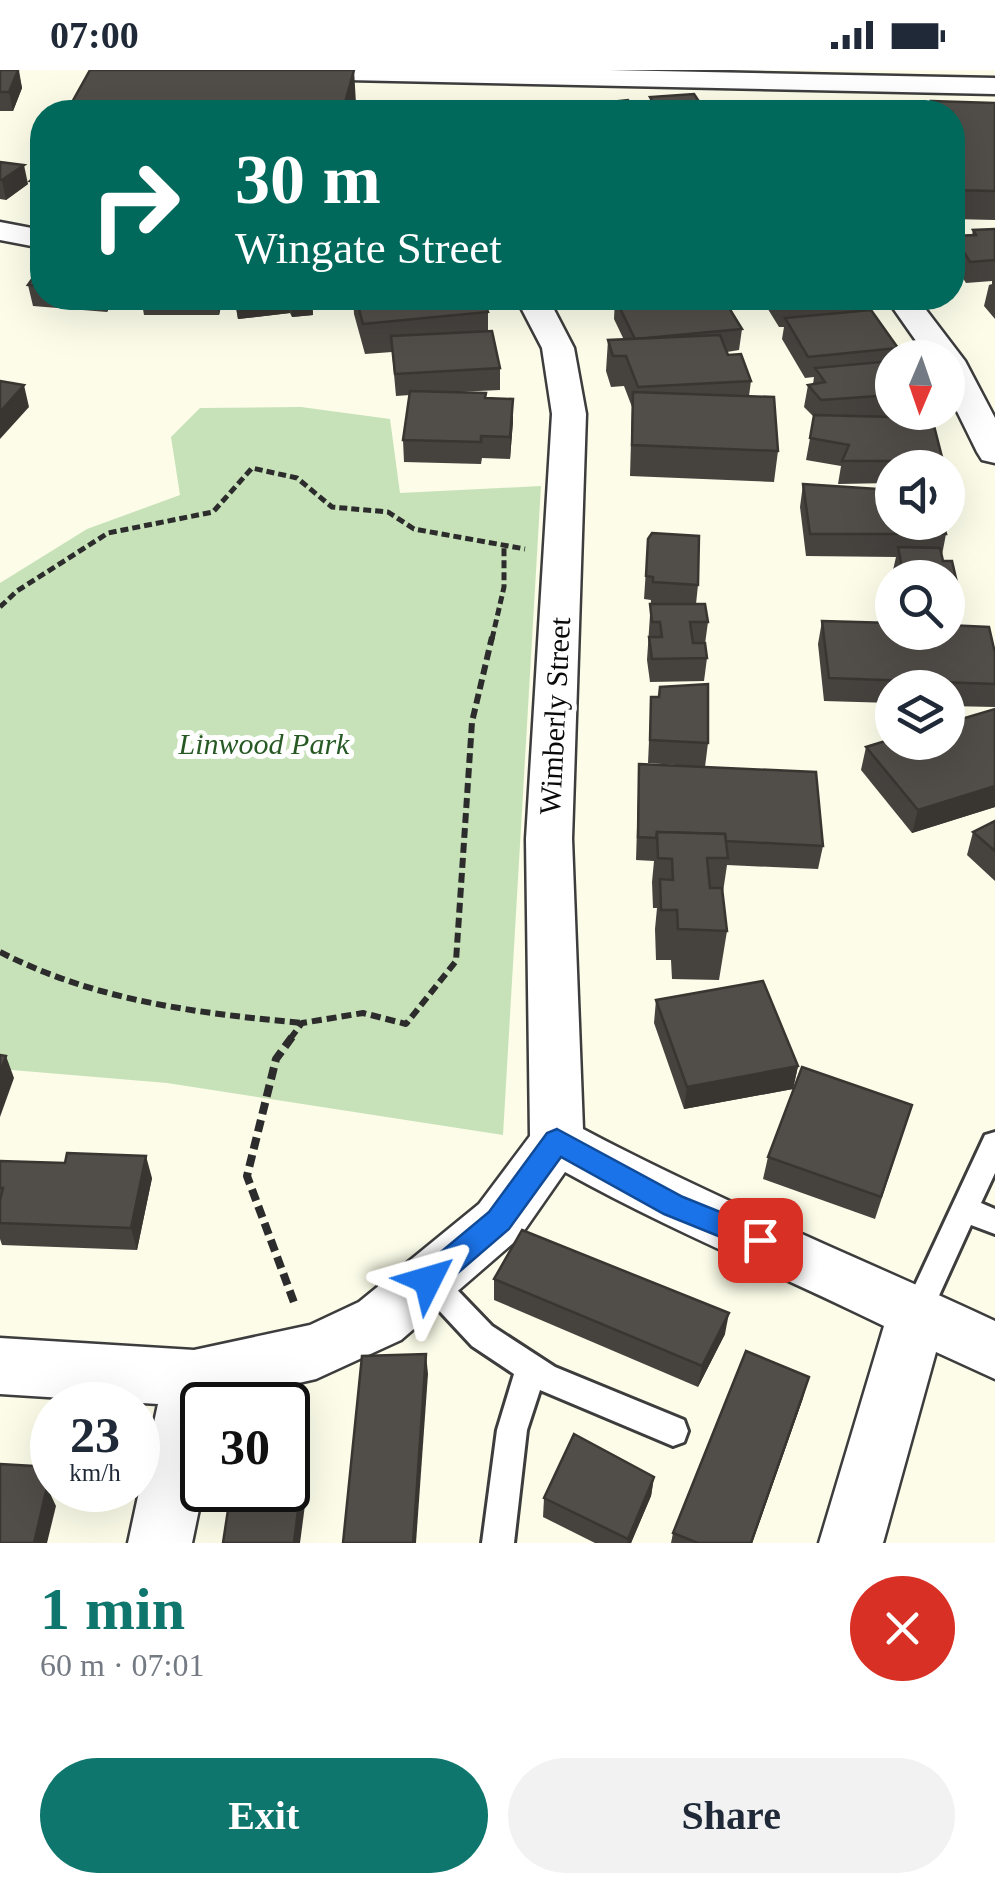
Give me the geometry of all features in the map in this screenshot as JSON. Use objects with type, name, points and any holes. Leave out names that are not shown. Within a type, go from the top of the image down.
[{"type":"street","points":[[254,70],[790,76],[833,83],[995,86]]},
{"type":"street","points":[[833,83],[837,100]]},
{"type":"street","name":"Wimberly Street","points":[[538,310],[558,348],[569,414],[549,839],[557,1141]]},
{"type":"street","points":[[911,310],[932,340]]},
{"type":"street","points":[[965,395],[995,452]]},
{"type":"street","points":[[0,1366],[194,1378],[316,1350],[380,1320],[499,1220],[557,1141],[674,1205],[789,1252],[995,1351]]},
{"type":"street","points":[[851,1543],[917,1314]]},
{"type":"street","points":[[160,1543],[194,1378]]},
{"type":"lane","points":[[917,1314],[995,1143]]},
{"type":"lane","points":[[964,1209],[995,1222]]},
{"type":"lane","points":[[428,1280],[482,1336],[532,1368],[672,1432]]},
{"type":"lane","points":[[498,1543],[512,1430],[532,1368]]},
{"type":"path","points":[[0,607],[17,591],[108,533],[213,512],[252,468],[297,478],[332,506],[388,512],[414,529],[536,550]]},
{"type":"path","points":[[0,952],[46,979],[168,1010],[302,1024],[363,1013],[406,1024],[456,961],[472,722],[504,588],[504,546]]},
{"type":"path","points":[[295,1306],[248,1176],[276,1059],[302,1024]]},
{"type":"green space","name":"Linwood Park","points":[[301,407],[390,419],[400,493],[541,486],[503,1135],[167,1083],[0,1069],[0,583],[87,529],[180,495],[171,437],[200,408]]},
{"type":"building","points":[[0,70],[18,70],[9,92],[0,92]]},
{"type":"building","points":[[90,70],[354,70],[346,100],[73,100]]},
{"type":"building","points":[[694,94],[698,100],[652,100],[650,97]]},
{"type":"building","points":[[965,102],[995,103],[995,191],[965,190]]},
{"type":"building","points":[[0,162],[24,165],[2,180]]},
{"type":"building","points":[[995,229],[995,260],[970,262],[965,254],[965,236],[976,235],[973,230]]},
{"type":"building","points":[[359,310],[488,312],[363,324]]},
{"type":"building","points":[[621,310],[730,310],[742,329],[635,339]]},
{"type":"building","points":[[871,310],[892,340],[875,340],[875,350],[808,357],[785,318]]},
{"type":"building","points":[[492,331],[500,368],[395,374],[391,336]]},
{"type":"building","points":[[720,335],[728,355],[741,354],[751,381],[638,387],[626,356],[613,356],[608,340]]},
{"type":"building","points":[[875,363],[875,396],[821,400],[808,385],[825,382],[815,368]]},
{"type":"building","points":[[0,381],[24,385],[0,412]]},
{"type":"building","points":[[410,391],[486,393],[485,398],[513,399],[510,437],[481,436],[481,442],[403,440]]},
{"type":"building","points":[[633,392],[774,397],[778,451],[632,445]]},
{"type":"building","points":[[814,415],[875,417],[875,430],[935,430],[940,450],[875,450],[875,461],[842,461],[849,445],[810,438]]},
{"type":"building","points":[[803,484],[875,489],[875,534],[810,534]]},
{"type":"building","points":[[652,533],[699,536],[698,585],[653,582],[653,577],[646,576],[648,539]]},
{"type":"building","points":[[898,547],[940,548],[943,560],[901,560]]},
{"type":"building","points":[[650,604],[705,604],[708,622],[690,622],[693,643],[705,643],[707,658],[652,659],[649,637],[662,637],[660,622],[652,622]]},
{"type":"building","points":[[822,621],[875,623],[875,650],[965,650],[965,626],[989,627],[995,653],[995,684],[965,683],[965,670],[875,670],[875,680],[829,678]]},
{"type":"building","points":[[708,684],[708,743],[650,740],[651,697],[659,697],[660,687]]},
{"type":"building","points":[[995,709],[995,786],[918,810],[877,760],[965,760],[965,718]]},
{"type":"building","points":[[639,764],[816,772],[823,846],[726,841],[725,834],[657,832],[656,838],[638,837]]},
{"type":"building","points":[[995,821],[995,851],[973,832]]},
{"type":"building","points":[[657,832],[725,834],[728,858],[707,858],[710,888],[722,888],[727,931],[678,929],[677,910],[661,910],[660,879],[673,880],[672,859],[658,858]]},
{"type":"building","points":[[763,981],[798,1066],[687,1087],[656,1000]]},
{"type":"building","points":[[802,1067],[912,1105],[881,1197],[768,1157]]},
{"type":"building","points":[[67,1153],[146,1156],[131,1228],[0,1223],[0,1161],[65,1163]]},
{"type":"building","points":[[522,1230],[729,1313],[702,1366],[494,1279]]},
{"type":"building","points":[[746,1351],[809,1377],[751,1543],[698,1543],[673,1533]]},
{"type":"building","points":[[426,1354],[413,1543],[343,1543],[362,1356]]},
{"type":"building","points":[[574,1434],[654,1477],[628,1539],[544,1498]]},
{"type":"building","points":[[0,1464],[30,1466],[30,1512],[41,1512],[34,1543],[0,1543]]},
{"type":"building","points":[[228,1512],[298,1512],[294,1543],[223,1543]]},
{"type":"route","points":[[428,1280],[499,1220],[557,1141],[674,1205],[760,1240]]}]
